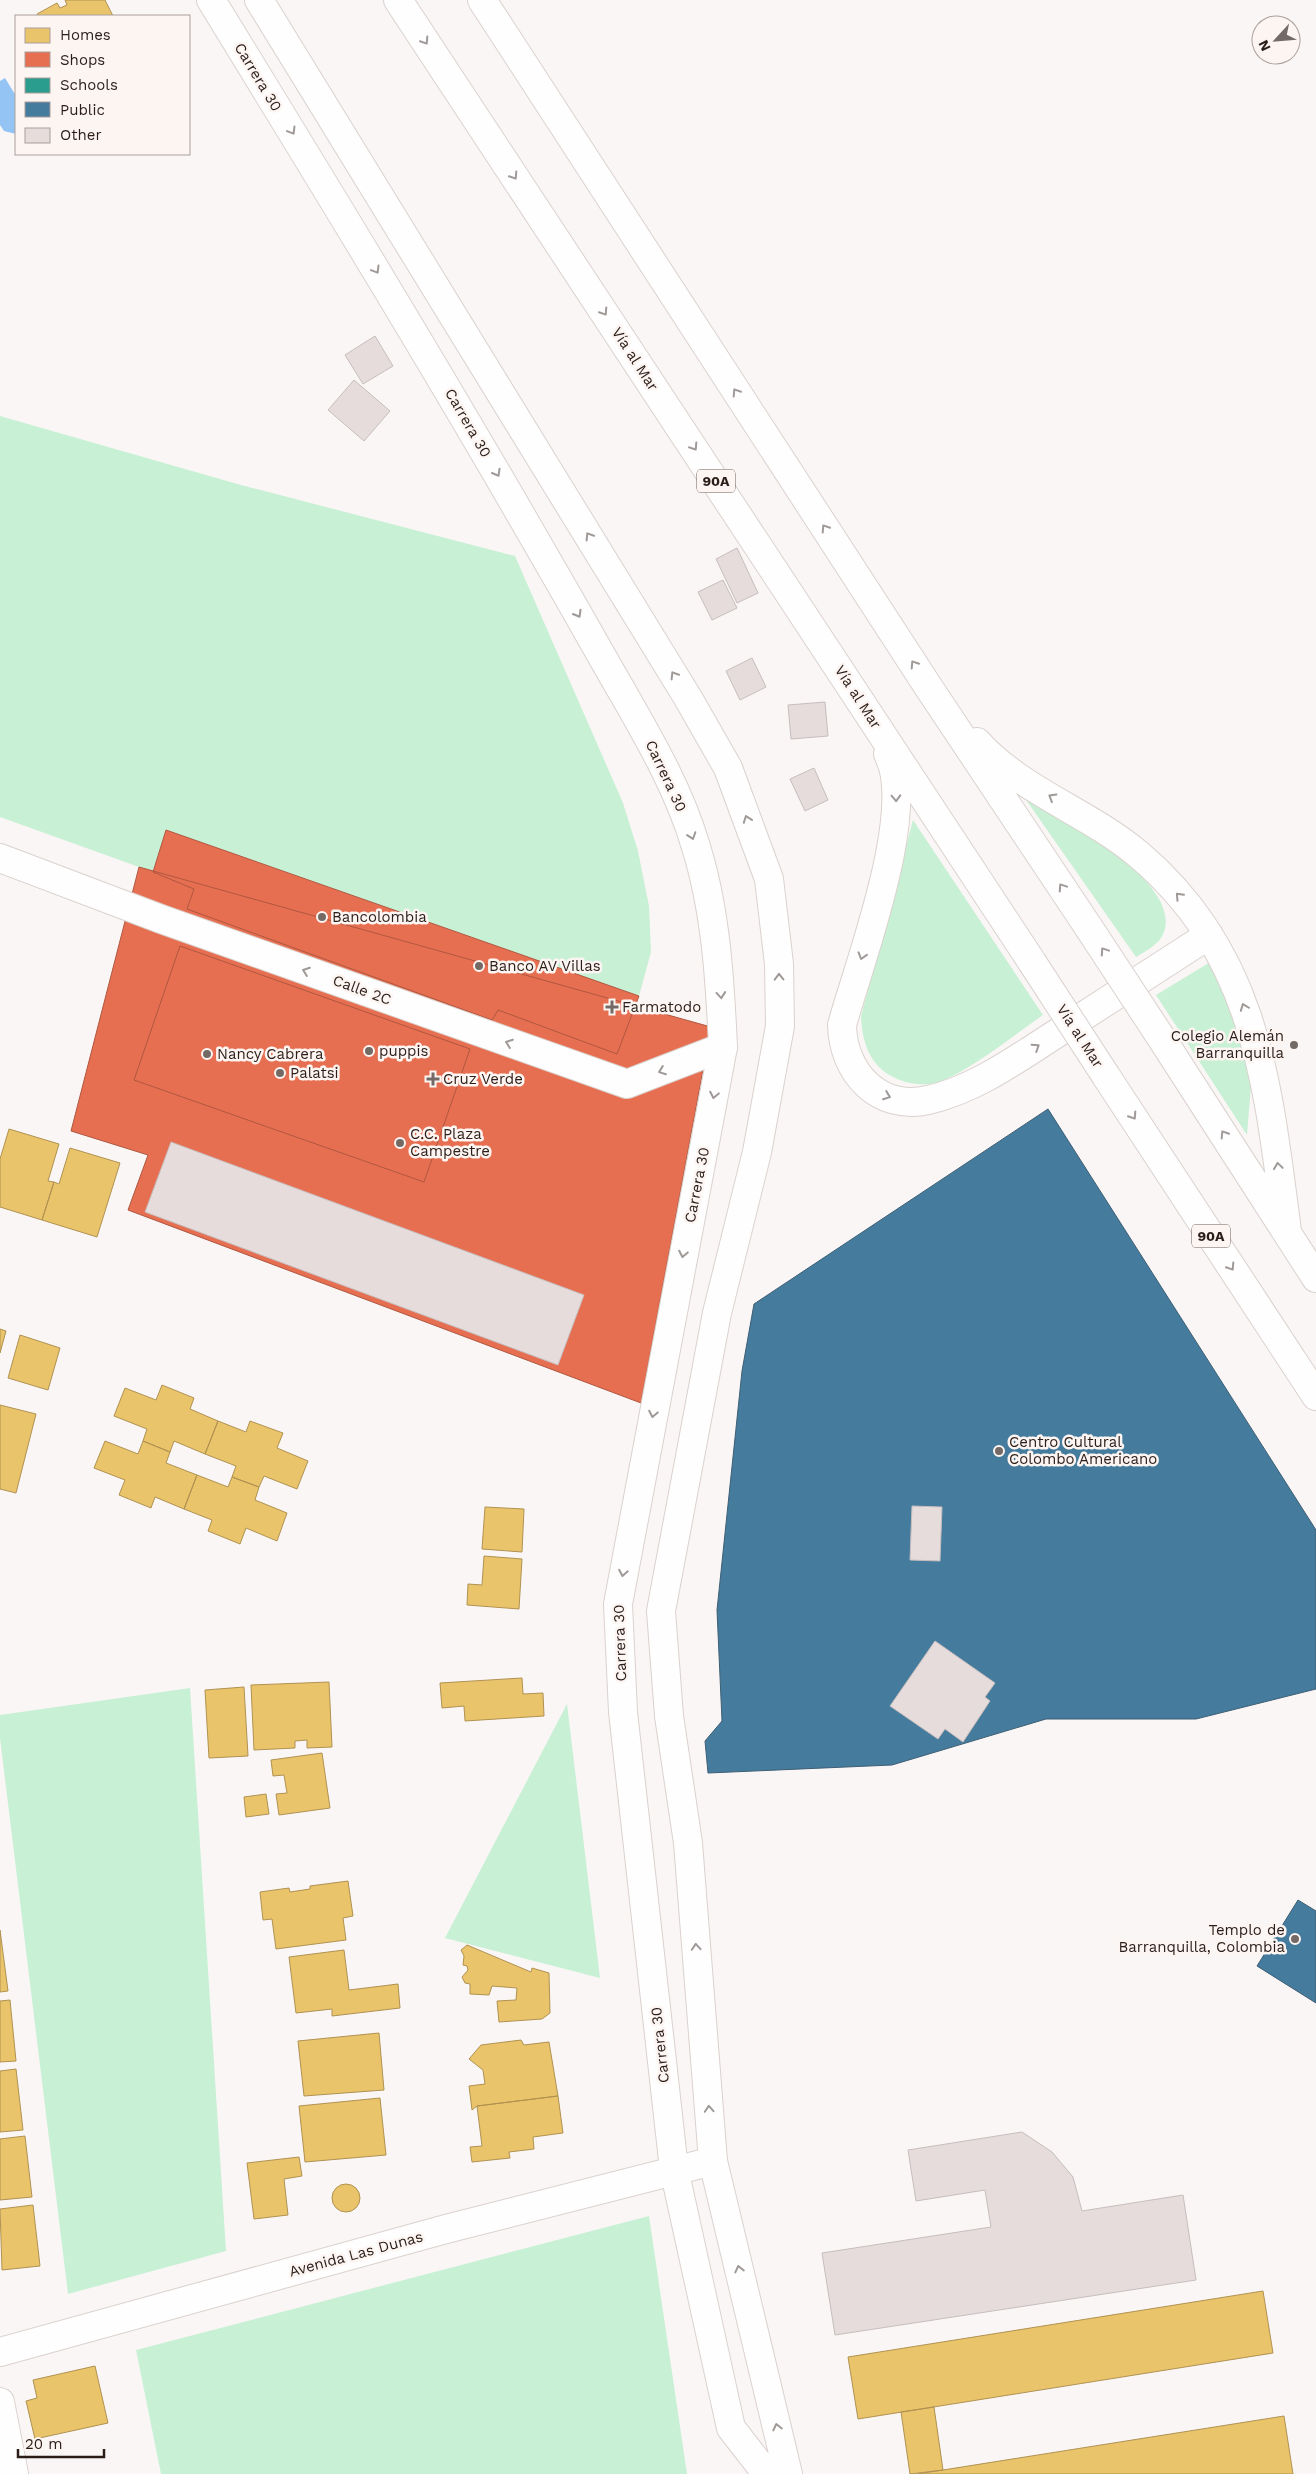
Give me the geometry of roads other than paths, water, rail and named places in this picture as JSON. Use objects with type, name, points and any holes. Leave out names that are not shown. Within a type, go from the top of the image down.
[{"type":"main road","name":"Carrera 30","points":[[211,0],[446,386],[640,723],[679,798],[697,849],[709,906],[721,996],[724,1047],[618,1604],[623,1712],[674,2169],[730,2428],[759,2464],[770,2474]]},
{"type":"main road","points":[[259,0],[688,698],[728,768],[769,879],[779,964],[780,1026],[777,1050],[757,1152],[717,1313],[661,1611],[669,1716],[688,1843],[713,2161],[788,2474]]},
{"type":"main road","name":"Vía al Mar","points":[[398,0],[853,689],[1316,1396]]},
{"type":"main road","points":[[482,0],[931,690],[1160,1036],[1316,1278]]},
{"type":"main road","points":[[853,689],[890,759],[895,782],[896,806],[893,845],[842,1025],[843,1044],[848,1060],[868,1086],[891,1099],[915,1102],[956,1091],[1006,1066],[1209,935]]},
{"type":"main road","points":[[931,690],[982,748],[1000,764],[1080,814],[1138,854],[1185,903],[1209,935],[1234,981],[1256,1039],[1272,1120],[1287,1231]]},
{"type":"main road","name":"Calle 2C","points":[[0,858],[162,919],[627,1084],[724,1047]]},
{"type":"main road","name":"Avenida Las Dunas","points":[[0,2352],[427,2235],[674,2169],[713,2161]]},
{"type":"main road","points":[[0,2402],[14,2474]]},
{"type":"water","points":[[5,78],[15,94],[15,134],[4,131],[0,125],[0,81]]},
{"type":"place","name":"Bancolombia","points":[[322,917]]},
{"type":"place","name":"Banco AV Villas","points":[[479,966]]},
{"type":"place","name":"Farmatodo","points":[[612,1007]]},
{"type":"place","name":"Colegio Alemán Barranquilla","points":[[1294,1045]]},
{"type":"place","name":"puppis","points":[[369,1051]]},
{"type":"place","name":"Nancy Cabrera","points":[[207,1054]]},
{"type":"place","name":"Palatsi","points":[[280,1073]]},
{"type":"place","name":"Cruz Verde","points":[[433,1079]]},
{"type":"place","name":"C.C. Plaza Campestre","points":[[400,1143]]},
{"type":"place","name":"Centro Cultural Colombo Americano","points":[[999,1451]]},
{"type":"place","name":"Templo de Barranquilla, Colombia","points":[[1295,1939]]}]
